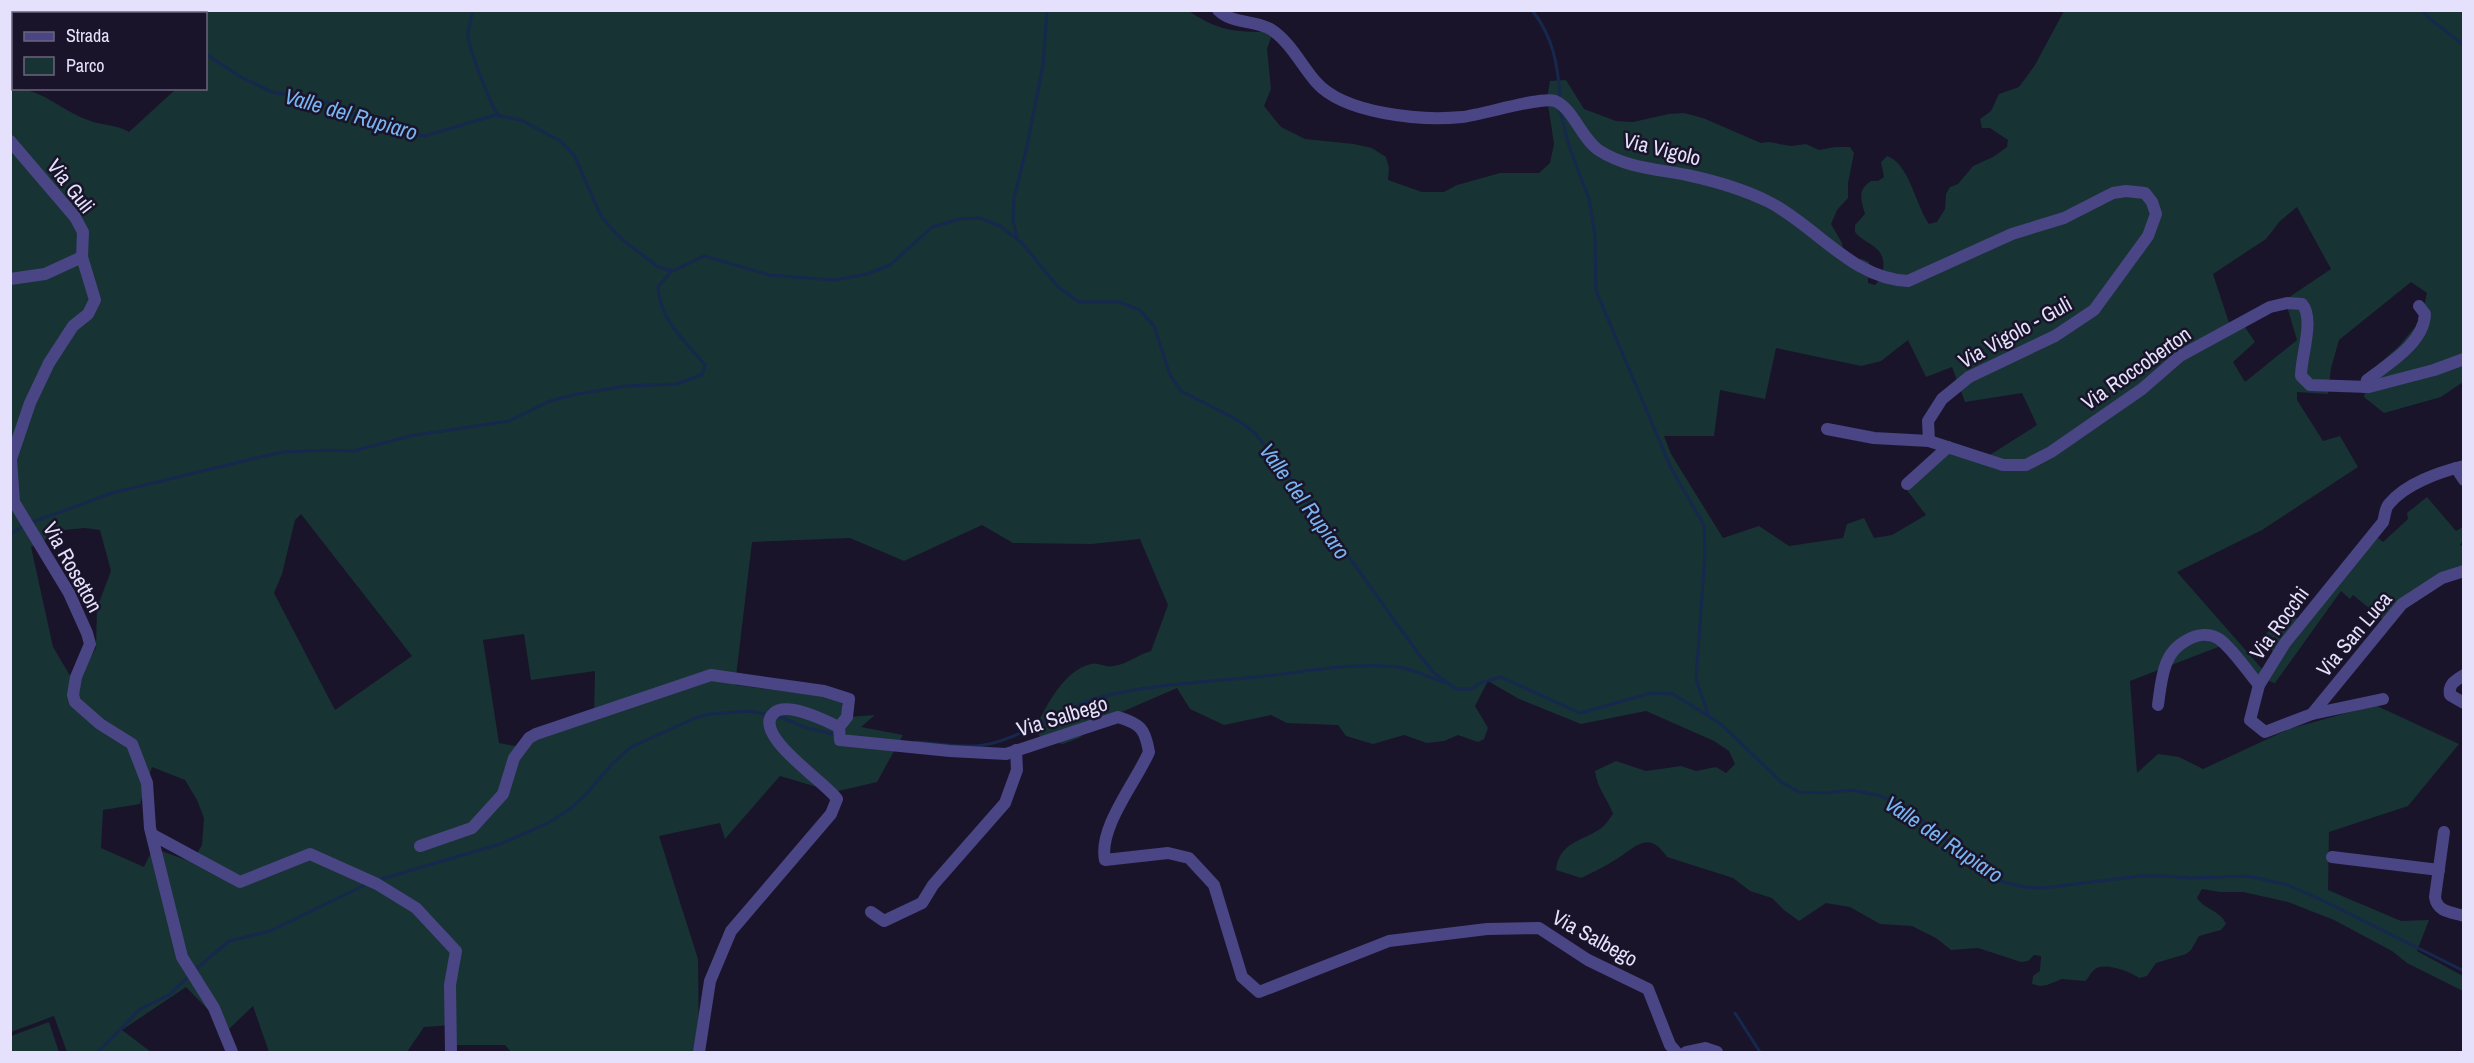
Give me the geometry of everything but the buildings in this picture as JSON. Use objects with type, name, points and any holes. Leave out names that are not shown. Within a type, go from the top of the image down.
[{"type":"street","name":"Via Vigolo","points":[[1218,10],[1224,17],[1272,30],[1330,96],[1359,107],[1385,113],[1460,117],[1539,100],[1556,101],[1569,113],[1581,133],[1598,150],[1616,160],[1644,169],[1686,175],[1746,191],[1803,222],[1854,263],[1873,274],[1893,280],[1908,281],[2012,234],[2064,218],[2114,193]]},
{"type":"street","name":"Via Guli","points":[[10,141],[75,217],[83,232],[82,257]]},
{"type":"street","name":"Via Vigolo - Guli","points":[[1929,441],[1928,422],[1942,399],[1969,377],[2055,336],[2094,310],[2122,273],[2148,236],[2156,214],[2152,202],[2145,193],[2126,191],[2114,193]]},
{"type":"street","points":[[10,279],[45,274],[82,257]]},
{"type":"street","name":"Via Rosetton","points":[[82,257],[95,300],[88,314],[73,326],[49,363],[30,403],[11,459],[14,502],[69,593],[87,633],[90,644],[76,676],[73,695],[75,702],[100,724],[132,744],[147,783],[150,828],[182,957],[214,1008],[232,1053]]},
{"type":"street","name":"Via Roccoberton","points":[[1827,429],[1874,438],[1929,441],[2004,465],[2026,465],[2051,452],[2142,389],[2180,356],[2270,308],[2287,303],[2302,304],[2306,309],[2308,321],[2301,376],[2310,385],[2365,387],[2434,370],[2463,359]]},
{"type":"street","points":[[2365,387],[2367,380],[2419,335],[2425,324],[2425,314],[2419,306]]},
{"type":"street","points":[[1907,484],[1948,447]]},
{"type":"street","name":"Via Rocchi","points":[[2383,699],[2312,714],[2265,732],[2250,720],[2259,685],[2285,643],[2383,522],[2387,505],[2408,488],[2460,467],[2463,480]]},
{"type":"street","name":"Via San Luca","points":[[2312,714],[2402,604],[2442,578],[2463,571]]},
{"type":"street","points":[[2158,705],[2166,661],[2177,648],[2192,637],[2207,633],[2220,640],[2259,685]]},
{"type":"street","points":[[420,846],[472,828],[503,794],[514,758],[529,738],[711,675],[824,692],[849,699],[847,717],[840,734]]},
{"type":"street","points":[[2463,675],[2452,683],[2449,689],[2450,695],[2463,703]]},
{"type":"street","name":"Via Salbego","points":[[699,1053],[710,981],[730,931],[831,814],[837,799],[831,790],[819,782],[771,736],[771,717],[783,709],[807,713],[840,734],[950,751],[1006,754],[1118,717],[1140,726],[1145,732],[1149,752],[1109,826],[1103,852],[1105,860],[1168,853],[1189,858],[1214,885],[1242,977],[1259,992],[1389,940],[1487,929],[1539,928],[1588,960],[1648,989],[1670,1045],[1676,1053]]},
{"type":"street","points":[[871,912],[884,921],[922,903],[933,885],[1005,803],[1017,770],[1016,750]]},
{"type":"street","points":[[2445,832],[2436,904],[2440,909],[2463,916]]},
{"type":"street","points":[[153,835],[240,882],[310,854],[372,881],[416,908],[456,951],[450,984],[451,1053]]},
{"type":"street","points":[[2332,857],[2439,870]]},
{"type":"street","points":[[1686,1053],[1705,1048],[1717,1053]]},
{"type":"green space","points":[[101,11],[1189,11],[1219,27],[1249,32],[1273,32],[1267,49],[1271,89],[1264,106],[1281,127],[1305,139],[1372,148],[1386,157],[1389,168],[1388,180],[1422,192],[1444,192],[1457,185],[1500,173],[1539,173],[1550,163],[1554,144],[1547,98],[1550,81],[1566,80],[1584,109],[1616,121],[1633,122],[1684,113],[1703,118],[1761,143],[1791,146],[1806,144],[1819,150],[1850,147],[1854,153],[1848,183],[1848,198],[1837,210],[1831,224],[1842,243],[1843,251],[1854,260],[1862,259],[1869,262],[1868,283],[1875,285],[1882,273],[1883,259],[1878,250],[1855,232],[1855,225],[1865,214],[1861,200],[1864,188],[1871,181],[1878,181],[1884,177],[1881,162],[1887,156],[1895,160],[1907,176],[1929,224],[1937,222],[1945,209],[1946,194],[1950,187],[1958,184],[1973,166],[1993,157],[2007,147],[2008,140],[1990,128],[1982,128],[1980,119],[1991,111],[1999,94],[2019,87],[2035,65],[2064,11],[2463,11],[2463,382],[2441,397],[2384,413],[2364,397],[2369,373],[2399,346],[2421,320],[2427,293],[2411,282],[2339,340],[2331,368],[2328,394],[2297,392],[2297,400],[2323,441],[2340,436],[2358,467],[2262,530],[2177,572],[2263,670],[2273,653],[2266,634],[2283,615],[2298,618],[2361,552],[2378,538],[2383,542],[2408,519],[2407,513],[2427,497],[2456,531],[2463,527],[2463,540],[2460,545],[2463,546],[2463,570],[2385,621],[2353,595],[2350,599],[2341,591],[2275,683],[2256,677],[2226,644],[2130,681],[2137,773],[2158,754],[2179,757],[2203,769],[2289,729],[2375,705],[2459,744],[2408,806],[2329,832],[2328,890],[2401,921],[2429,920],[2417,951],[2463,976],[2463,991],[2407,963],[2392,951],[2334,920],[2288,902],[2243,892],[2202,889],[2197,898],[2220,916],[2226,924],[2221,930],[2199,936],[2186,954],[2156,963],[2147,976],[2139,978],[2124,970],[2104,967],[2094,970],[2085,981],[2062,979],[2040,986],[2032,984],[2033,976],[2040,971],[2041,956],[2034,955],[2028,961],[2021,962],[1978,948],[1951,950],[1936,938],[1912,926],[1880,924],[1850,907],[1826,903],[1799,921],[1772,898],[1750,891],[1733,878],[1667,857],[1654,844],[1648,842],[1636,846],[1611,863],[1581,878],[1556,870],[1561,854],[1566,849],[1600,829],[1613,814],[1598,783],[1595,771],[1616,761],[1646,771],[1681,766],[1696,771],[1716,767],[1726,773],[1735,764],[1729,751],[1714,741],[1646,711],[1581,724],[1519,699],[1488,681],[1475,706],[1488,728],[1484,739],[1478,742],[1458,735],[1444,741],[1427,743],[1404,735],[1373,744],[1346,736],[1338,725],[1287,723],[1271,715],[1224,725],[1190,709],[1177,688],[1101,721],[1079,738],[1063,744],[1042,740],[1035,729],[1050,700],[1064,681],[1072,673],[1091,664],[1118,665],[1151,651],[1168,605],[1140,539],[1091,544],[1013,543],[982,525],[904,561],[850,538],[752,542],[735,685],[839,698],[847,717],[875,715],[861,727],[903,735],[877,782],[834,792],[780,776],[725,839],[720,823],[659,836],[698,959],[699,1046],[696,1052],[511,1052],[505,1045],[454,1045],[453,1025],[424,1027],[407,1052],[269,1052],[253,1006],[228,1030],[186,987],[122,1030],[151,1052],[67,1052],[54,1016],[11,1032],[11,85],[12,90],[34,92],[88,120],[129,132],[175,90],[207,90],[207,12]],"holes":[[[2297,207],[2331,269],[2285,300],[2297,340],[2245,382],[2233,362],[2255,342],[2245,327],[2231,329],[2213,274],[2266,239],[2280,221]],[[1908,340],[1926,377],[1952,367],[1965,402],[2022,393],[2037,425],[1982,460],[1945,452],[1906,489],[1926,515],[1892,535],[1874,538],[1864,518],[1847,524],[1843,538],[1789,546],[1759,526],[1723,538],[1671,454],[1664,436],[1714,436],[1720,390],[1765,399],[1776,348],[1861,366],[1881,361]],[[301,514],[412,656],[335,710],[274,593],[282,574],[295,520]],[[85,528],[100,530],[111,571],[97,608],[96,648],[83,670],[72,679],[53,647],[31,547],[64,530]],[[524,634],[531,680],[595,671],[594,715],[536,734],[515,746],[499,743],[483,640]],[[152,767],[185,780],[204,818],[202,845],[192,862],[153,848],[144,867],[101,848],[103,810],[140,804]]]},
{"type":"green space","points":[[49,1022],[59,1052],[11,1052],[11,1036]]},
{"type":"waterway","points":[[473,10],[468,34],[469,41],[480,76],[499,116]]},
{"type":"waterway","points":[[1017,238],[1013,220],[1014,198],[1043,65],[1047,10]]},
{"type":"waterway","points":[[1532,10],[1550,41],[1558,74],[1560,98]]},
{"type":"waterway","points":[[2422,10],[2464,45]]},
{"type":"waterway","name":"Valle del Rupiaro","points":[[207,55],[241,77],[272,92],[326,102],[393,131],[425,136],[495,115],[521,120],[560,141],[574,155],[601,216],[618,236],[658,267],[673,271],[704,256],[769,275],[835,280],[867,274],[890,265],[932,227],[960,219],[980,218],[1000,226],[1022,243],[1058,287],[1079,302],[1119,302],[1140,310],[1154,326],[1170,375],[1181,391],[1236,419],[1254,432],[1313,507],[1415,649],[1434,673],[1456,689],[1471,689],[1480,683],[1501,677],[1580,713],[1651,693],[1673,694],[1721,724],[1781,782],[1799,792],[1826,793],[1851,790],[1881,796],[1911,812],[2000,881],[2024,887],[2043,888],[2140,876],[2191,878],[2247,876],[2288,885],[2464,971]]},
{"type":"waterway","points":[[1560,111],[1569,146],[1589,199],[1595,236],[1596,291],[1671,468],[1704,525],[1705,554],[1696,679],[1708,714]]},
{"type":"waterway","points":[[30,523],[112,493],[283,452],[353,451],[410,436],[509,421],[550,401],[577,394],[626,386],[676,384],[702,375],[705,365],[668,320],[663,310],[658,287],[671,272]]},
{"type":"waterway","points":[[10,534],[24,526]]},
{"type":"waterway","points":[[916,742],[968,746],[989,744],[1004,740],[1097,698],[1176,684],[1360,666],[1402,668],[1443,682]]},
{"type":"waterway","points":[[378,880],[500,844],[548,823],[570,809],[631,747],[695,718],[710,714],[750,711],[769,715]]},
{"type":"waterway","points":[[778,716],[807,728],[837,735]]},
{"type":"waterway","points":[[196,969],[229,941],[270,931],[367,884]]},
{"type":"waterway","points":[[98,1052],[140,1009],[169,995],[189,976]]},
{"type":"waterway","points":[[1735,1013],[1760,1052]]}]
